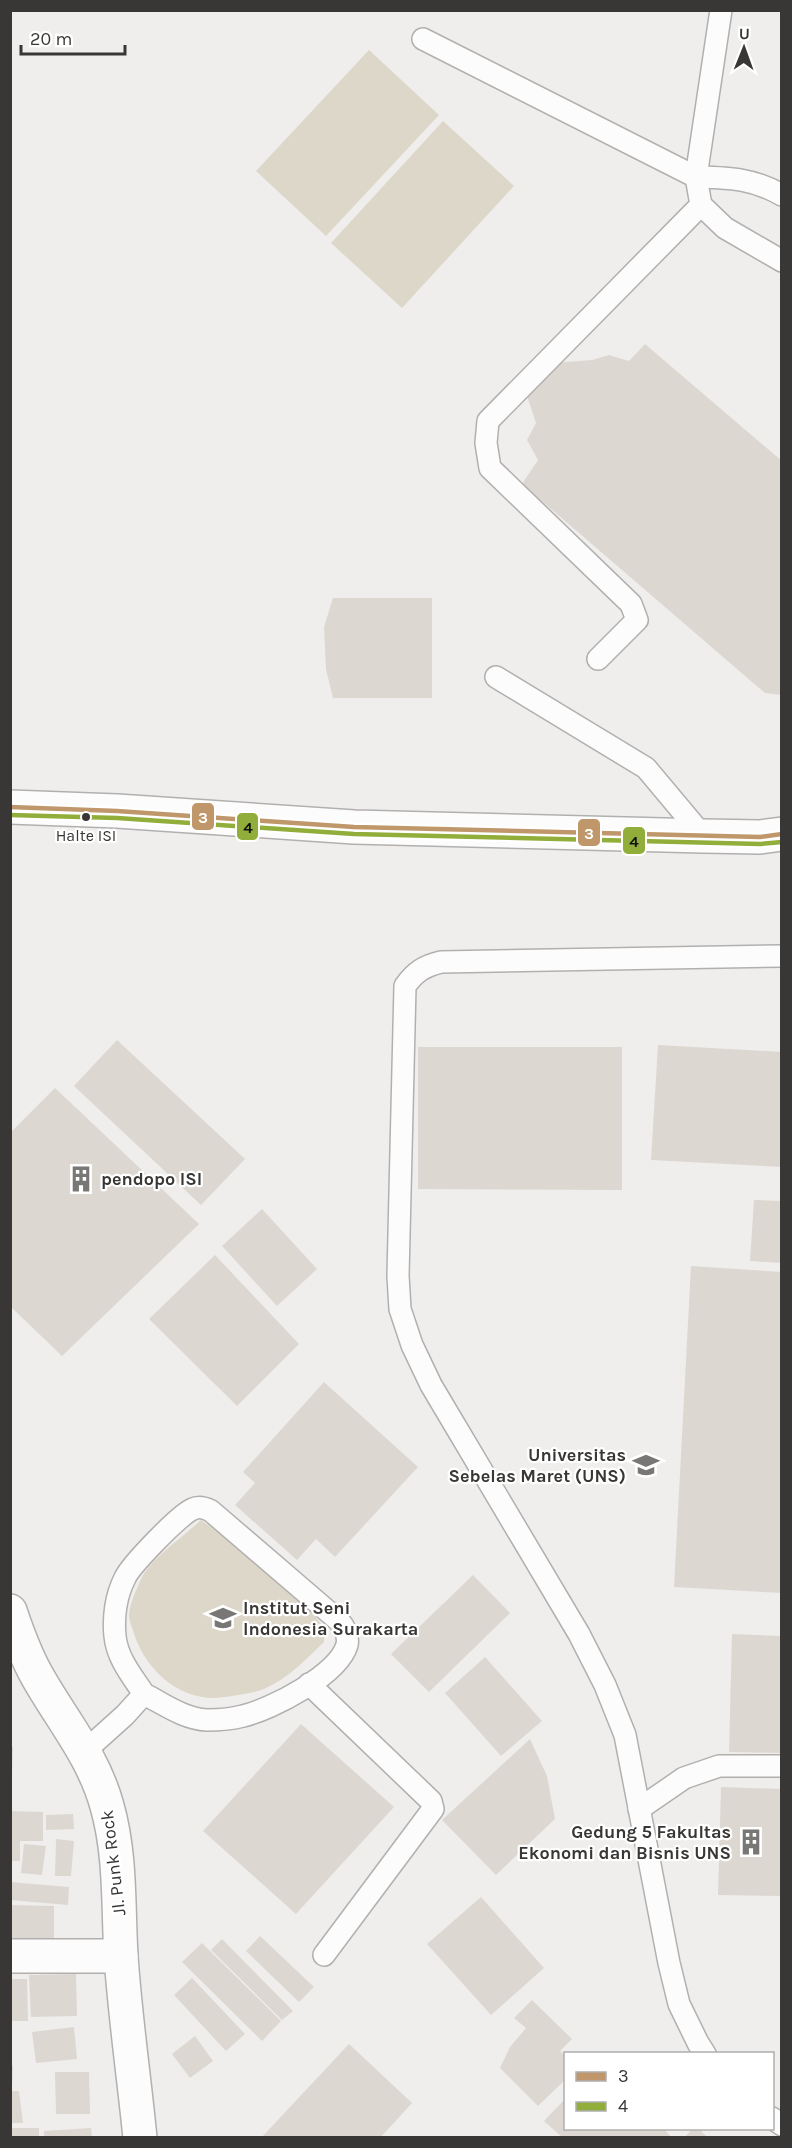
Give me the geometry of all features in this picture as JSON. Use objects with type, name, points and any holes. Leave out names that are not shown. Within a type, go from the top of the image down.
[{"type":"main road","points":[[10,807],[117,811],[354,827],[760,837],[782,834]]},
{"type":"main road","name":"Jl. Punk Rock","points":[[10,1611],[35,1672],[85,1751],[96,1773],[108,1808],[119,1890],[121,1956],[140,2138]]},
{"type":"main road","points":[[10,1956],[121,1956]]},
{"type":"lane","points":[[721,10],[696,177],[701,205],[725,228],[782,261]]},
{"type":"lane","points":[[423,39],[696,177],[736,178],[764,185],[782,195]]},
{"type":"lane","points":[[598,659],[637,620],[631,604],[490,468],[486,443],[488,421],[701,205]]},
{"type":"lane","points":[[496,677],[646,768],[703,836]]},
{"type":"lane","points":[[704,2052],[680,2004],[624,1735],[605,1685],[579,1634],[430,1385],[412,1345],[400,1309],[398,1276],[405,986],[413,975],[425,966],[441,962],[782,956]]},
{"type":"lane","points":[[191,1509],[211,1511],[344,1626],[348,1639],[344,1651],[330,1669],[267,1708],[243,1716],[206,1720],[188,1717],[144,1694],[122,1661],[115,1637],[116,1602],[126,1574],[176,1521],[191,1509]]},
{"type":"lane","points":[[309,1684],[431,1801],[433,1809],[324,1955]]},
{"type":"lane","points":[[85,1751],[125,1715],[144,1694]]},
{"type":"lane","points":[[639,1809],[684,1778],[719,1766],[782,1766]]},
{"type":"shaded area","points":[[369,50],[439,115],[326,236],[256,171]]},
{"type":"shaded area","points":[[443,121],[514,186],[402,308],[331,243]]},
{"type":"shaded area","points":[[201,1520],[287,1589],[317,1618],[324,1630],[324,1642],[292,1672],[273,1685],[228,1697],[200,1697],[187,1693],[164,1678],[154,1669],[139,1646],[129,1612],[142,1577],[161,1555]]},
{"type":"building","points":[[645,344],[782,461],[782,695],[765,693],[522,484],[538,460],[527,440],[536,423],[527,396],[542,370],[553,363],[592,360],[609,355],[629,361]]},
{"type":"building","points":[[333,598],[432,598],[432,698],[333,698],[326,669],[324,627]]},
{"type":"building","points":[[117,1040],[245,1159],[201,1205],[74,1086]]},
{"type":"building","points":[[658,1045],[782,1052],[782,1167],[651,1160]]},
{"type":"building","points":[[418,1047],[622,1047],[622,1190],[418,1189]]},
{"type":"building","name":"pendopo ISI","points":[[55,1088],[199,1224],[62,1356],[10,1306],[10,1133]]},
{"type":"building","points":[[754,1200],[782,1201],[782,1263],[750,1261]]},
{"type":"building","points":[[262,1209],[317,1269],[277,1306],[222,1246]]},
{"type":"building","points":[[215,1255],[299,1344],[237,1406],[149,1319]]},
{"type":"building","points":[[691,1266],[782,1272],[782,1593],[674,1587]]},
{"type":"building","points":[[324,1382],[418,1467],[335,1557],[316,1539],[297,1560],[235,1505],[255,1483],[243,1472]]},
{"type":"building","points":[[473,1575],[510,1613],[429,1692],[391,1654]]},
{"type":"building","points":[[732,1634],[782,1636],[782,1753],[729,1752]]},
{"type":"building","points":[[485,1657],[542,1721],[501,1756],[445,1693]]},
{"type":"building","points":[[301,1724],[394,1807],[296,1914],[203,1831]]},
{"type":"building","points":[[530,1739],[547,1776],[555,1819],[496,1875],[442,1820]]},
{"type":"building","points":[[10,1747],[13,1747],[12,1774],[10,1774]]},
{"type":"building","name":"Gedung 5 Fakultas Ekonomi dan Bisnis UNS","points":[[721,1787],[782,1789],[782,1896],[718,1895]]},
{"type":"building","points":[[10,1811],[43,1812],[43,1841],[20,1841],[20,1861],[10,1861]]},
{"type":"building","points":[[73,1814],[74,1829],[46,1830],[46,1815]]},
{"type":"building","points":[[56,1839],[74,1841],[71,1876],[55,1876]]},
{"type":"building","points":[[24,1844],[46,1846],[42,1875],[21,1873]]},
{"type":"building","points":[[10,1882],[69,1887],[68,1905],[10,1900]]},
{"type":"building","points":[[481,1897],[544,1968],[491,2015],[427,1944]]},
{"type":"building","points":[[10,1905],[54,1906],[54,1942],[10,1941]]},
{"type":"building","points":[[260,1936],[314,1987],[299,2002],[246,1951]]},
{"type":"building","points":[[222,1939],[293,2011],[282,2020],[211,1950]]},
{"type":"building","points":[[202,1943],[281,2021],[262,2041],[182,1962]]},
{"type":"building","points":[[76,1974],[77,2016],[31,2017],[29,1975]]},
{"type":"building","points":[[192,1978],[245,2034],[226,2051],[174,1995]]},
{"type":"building","points":[[10,1979],[27,1979],[28,2021],[10,2021]]},
{"type":"building","points":[[532,2000],[572,2039],[560,2051],[564,2054],[564,2081],[538,2106],[500,2068],[510,2047],[526,2028],[514,2018]]},
{"type":"building","points":[[74,2027],[77,2059],[36,2063],[32,2032]]},
{"type":"building","points":[[195,2036],[213,2061],[190,2078],[172,2054]]},
{"type":"building","points":[[349,2044],[412,2103],[380,2138],[261,2138]]},
{"type":"building","points":[[10,2066],[13,2066],[12,2088],[10,2088]]},
{"type":"building","points":[[55,2072],[89,2072],[90,2114],[56,2114]]},
{"type":"building","points":[[10,2091],[19,2091],[23,2123],[10,2123]]},
{"type":"building","points":[[564,2100],[564,2130],[665,2130],[672,2138],[563,2138],[544,2121]]},
{"type":"building","points":[[10,2128],[39,2128],[39,2138],[10,2138]]},
{"type":"building","points":[[91,2128],[92,2138],[44,2138],[44,2131]]},
{"type":"building","points":[[691,2130],[700,2130],[708,2138],[684,2138]]},
{"type":"transit line","name":"3","points":[[10,807],[117,811],[354,827],[760,837],[782,834]]},
{"type":"transit line","name":"4","points":[[10,815],[117,818],[354,834],[760,844],[782,842]]},
{"type":"place","name":"Halte ISI","points":[[86,817]]},
{"type":"place","name":"pendopo ISI","points":[[81,1179]]},
{"type":"place","name":"Universitas Sebelas Maret (UNS)","points":[[646,1465]]},
{"type":"place","name":"Institut Seni Indonesia Surakarta","points":[[223,1618]]},
{"type":"place","name":"Gedung 5 Fakultas Ekonomi dan Bisnis UNS","points":[[751,1842]]}]
